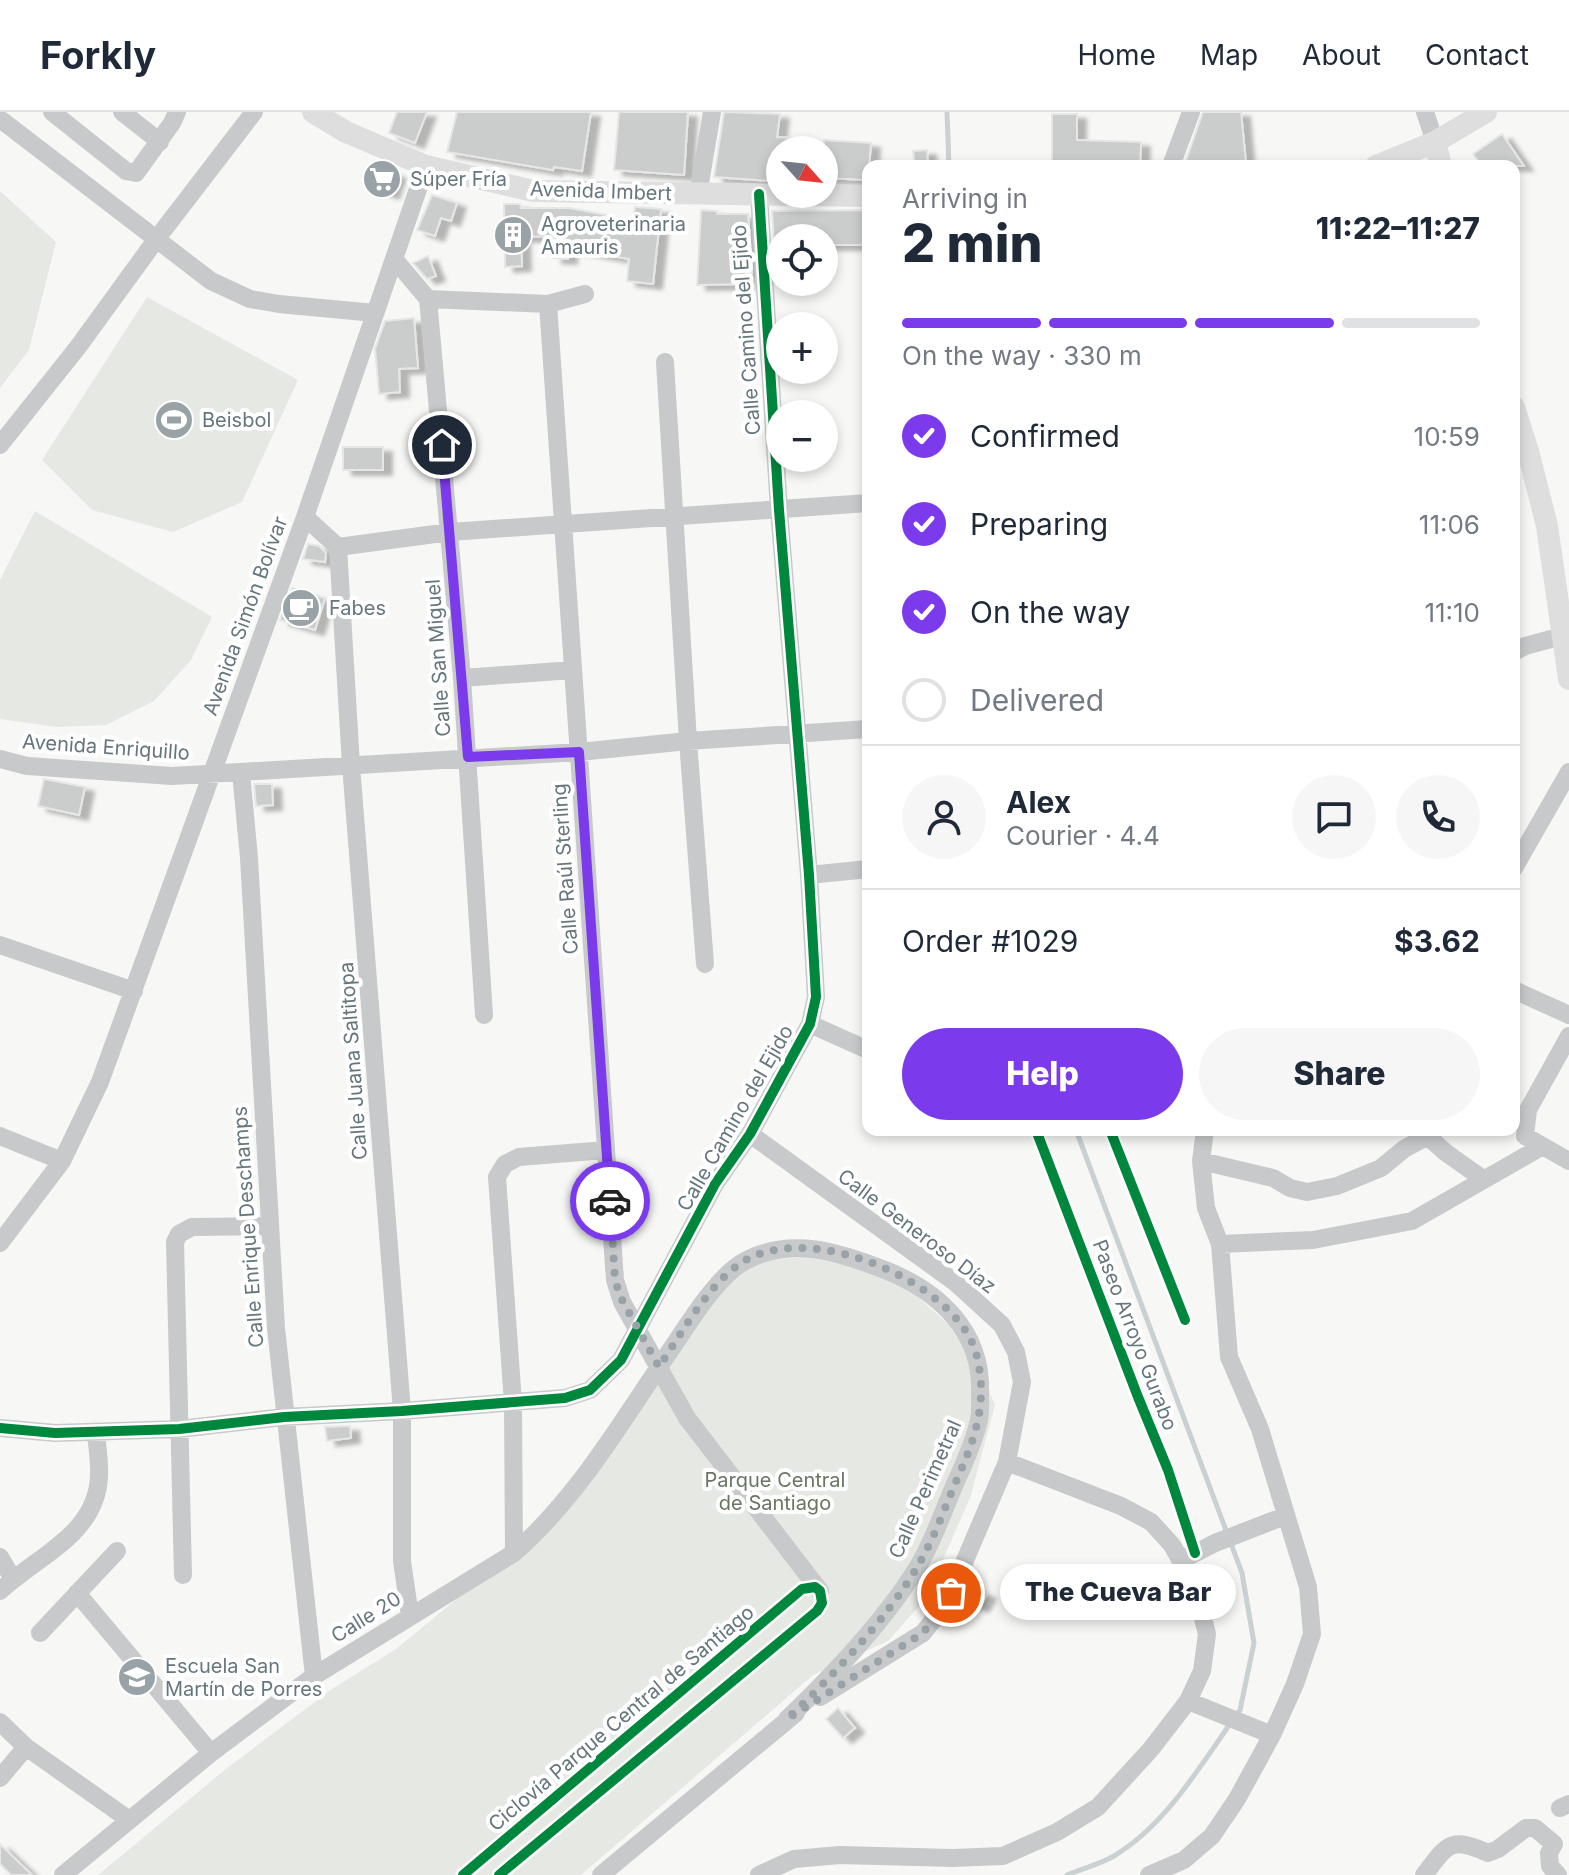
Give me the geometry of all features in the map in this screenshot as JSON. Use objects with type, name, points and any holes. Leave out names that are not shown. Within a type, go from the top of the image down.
[{"type":"main road","name":"Avenida Imbert","points":[[313,112],[346,132],[426,166],[533,191],[862,196]]},
{"type":"main road","points":[[1391,160],[1435,142],[1486,112]]},
{"type":"main road","points":[[1435,142],[1440,160]]},
{"type":"main road","points":[[1520,426],[1563,599],[1562,636],[1569,679]]},
{"type":"street","points":[[52,112],[131,173],[140,170],[177,112]]},
{"type":"street","points":[[122,112],[160,142]]},
{"type":"street","points":[[0,445],[78,347],[254,112]]},
{"type":"street","points":[[698,195],[712,112]]},
{"type":"street","points":[[1173,160],[1191,112]]},
{"type":"street","points":[[1425,112],[1435,142]]},
{"type":"street","points":[[0,119],[158,237],[211,281],[250,299],[375,313]]},
{"type":"street","name":"Avenida Simón Bolívar","points":[[0,1243],[62,1161],[100,1082],[305,517],[426,166]]},
{"type":"street","name":"Calle Camino del Ejido","points":[[0,1428],[55,1433],[179,1429],[284,1417],[565,1398],[590,1390],[621,1360],[715,1184],[750,1134],[810,1024],[816,997],[779,510],[759,194]]},
{"type":"street","points":[[395,260],[428,299],[548,304],[585,294]]},
{"type":"street","name":"Calle San Miguel","points":[[428,299],[462,678],[484,1015]]},
{"type":"street","name":"Calle Raúl Sterling","points":[[548,304],[615,1280],[622,1302],[687,1418],[820,1591]]},
{"type":"street","points":[[665,362],[705,964]]},
{"type":"street","points":[[305,517],[338,547],[450,532],[862,503]]},
{"type":"street","name":"Calle Juana Saltitopa","points":[[338,547],[351,765],[402,1411],[402,1561],[410,1616]]},
{"type":"street","points":[[1520,649],[1562,636]]},
{"type":"street","points":[[462,678],[573,670]]},
{"type":"street","name":"Avenida Enriquillo","points":[[0,759],[27,766],[172,776],[579,752],[862,729]]},
{"type":"street","points":[[1520,858],[1569,772]]},
{"type":"street","name":"Calle Enrique Deschamps","points":[[241,773],[284,1417],[314,1676]]},
{"type":"street","points":[[809,875],[862,870]]},
{"type":"street","points":[[0,945],[134,991]]},
{"type":"street","points":[[1520,993],[1569,1015]]},
{"type":"street","points":[[810,1024],[862,1047]]},
{"type":"street","points":[[1569,1036],[1528,1110],[1525,1136],[1569,1161]]},
{"type":"street","name":"Calle Generoso Díaz","points":[[601,1875],[787,1719],[923,1633],[951,1593],[1007,1462],[1022,1382],[1011,1338],[1002,1325],[956,1283],[750,1134]]},
{"type":"street","points":[[0,1136],[62,1161]]},
{"type":"street","points":[[1149,1875],[1184,1860],[1212,1836],[1237,1799],[1272,1735],[1295,1684],[1312,1634],[1308,1587],[1260,1429],[1229,1357],[1220,1244],[1206,1208],[1201,1161],[1204,1136]]},
{"type":"street","points":[[1201,1161],[1273,1178],[1290,1188],[1307,1192],[1337,1186],[1381,1168],[1420,1136]]},
{"type":"street","points":[[1428,1136],[1483,1179]]},
{"type":"street","points":[[1220,1244],[1313,1240],[1412,1221],[1541,1147]]},
{"type":"street","points":[[514,1553],[513,1403],[497,1177],[505,1164],[519,1157],[606,1150]]},
{"type":"street","points":[[183,1575],[175,1242],[179,1234],[192,1227],[269,1226]]},
{"type":"street","name":"Calle Perimetral","points":[[659,1367],[703,1303],[732,1271],[751,1258],[798,1247],[844,1254],[911,1283],[952,1315],[976,1349],[981,1386],[979,1422],[919,1564],[853,1651],[787,1719]]},
{"type":"street","name":"Calle 20","points":[[63,1875],[211,1753],[314,1676],[514,1553],[539,1531],[569,1497],[659,1367]]},
{"type":"street","points":[[0,1557],[6,1585],[79,1529],[97,1493],[100,1476],[96,1433]]},
{"type":"street","points":[[759,1875],[794,1859],[824,1856],[1003,1856],[1057,1832],[1098,1807],[1151,1749],[1188,1701],[1202,1671],[1207,1634],[1195,1586],[1182,1560],[1151,1522],[1121,1506],[1007,1462]]},
{"type":"street","points":[[1182,1560],[1215,1543],[1285,1516]]},
{"type":"street","points":[[40,1633],[117,1551]]},
{"type":"street","points":[[77,1593],[211,1753]]},
{"type":"street","points":[[1188,1701],[1272,1735]]},
{"type":"street","points":[[0,1722],[26,1747],[128,1819]]},
{"type":"street","points":[[0,1778],[26,1747]]},
{"type":"street","points":[[1424,1875],[1449,1846],[1464,1843],[1488,1853],[1526,1828],[1535,1828],[1562,1844],[1549,1853],[1550,1866],[1558,1875]]},
{"type":"green space","points":[[0,191],[56,242],[29,350],[0,388]]},
{"type":"green space","name":"Beisbol","points":[[147,297],[298,380],[242,502],[173,532],[92,510],[42,460]]},
{"type":"green space","points":[[35,511],[212,617],[191,660],[154,701],[106,725],[57,727],[0,719],[0,580]]},
{"type":"green space","name":"Parque Central de Santiago","points":[[844,1254],[890,1272],[976,1349],[979,1369],[995,1405],[970,1498],[926,1598],[888,1641],[813,1675],[581,1875],[98,1875],[226,1769],[332,1689],[396,1649],[539,1531],[742,1262]]},
{"type":"building","points":[[397,112],[427,112],[415,143],[389,133]]},
{"type":"building","points":[[457,112],[591,112],[582,171],[554,167],[553,170],[447,152]]},
{"type":"building","points":[[619,112],[688,112],[684,175],[614,170]]},
{"type":"building","points":[[724,112],[780,114],[777,136],[766,136],[766,181],[714,177]]},
{"type":"building","points":[[1203,112],[1241,112],[1246,160],[1186,160]]},
{"type":"building","points":[[1052,114],[1077,114],[1077,140],[1141,142],[1140,160],[1052,160]]},
{"type":"building","points":[[1502,134],[1520,160],[1478,160],[1473,154]]},
{"type":"building","points":[[838,141],[871,143],[870,160],[862,160],[862,180],[838,179]]},
{"type":"building","points":[[927,150],[928,160],[914,160],[913,151]]},
{"type":"building","name":"Súper Fría","points":[[373,165],[397,174],[390,194],[366,185]]},
{"type":"building","points":[[432,195],[457,203],[451,221],[441,218],[435,236],[417,230]]},
{"type":"building","points":[[504,204],[520,204],[521,208],[569,208],[633,220],[635,207],[661,209],[653,284],[627,281],[629,259],[568,248],[568,259],[553,258],[554,236],[521,237],[522,266],[505,267]]},
{"type":"building","points":[[701,210],[717,211],[717,214],[748,214],[752,273],[746,273],[746,284],[697,285]]},
{"type":"building","points":[[862,210],[862,245],[838,245],[838,224],[773,224],[772,211]]},
{"type":"building","points":[[428,256],[436,276],[427,279],[413,263]]},
{"type":"building","points":[[414,318],[418,368],[399,369],[400,392],[379,394],[375,349],[385,321]]},
{"type":"building","points":[[343,447],[383,447],[383,470],[343,470]]},
{"type":"building","points":[[308,544],[319,546],[326,553],[325,562],[303,559]]},
{"type":"building","name":"Fabes","points":[[292,588],[325,598],[315,630],[280,620]]},
{"type":"building","points":[[44,779],[85,787],[79,815],[38,806]]},
{"type":"building","points":[[254,784],[272,784],[273,805],[256,806]]},
{"type":"building","points":[[350,1426],[351,1438],[327,1441],[325,1427]]},
{"type":"building","points":[[970,1587],[987,1594],[980,1607],[964,1600]]},
{"type":"building","points":[[838,1708],[855,1728],[843,1738],[826,1719]]},
{"type":"building","points":[[0,1844],[32,1875],[11,1875],[0,1864]]},
{"type":"waterway","points":[[947,112],[949,160]]},
{"type":"waterway","points":[[1078,1136],[1242,1573],[1254,1643],[1240,1710],[1236,1716]]},
{"type":"waterway","points":[[1067,1875],[1114,1856],[1149,1829],[1192,1779],[1230,1724]]},
{"type":"cycle path","points":[[0,1428],[55,1433],[179,1429],[284,1417],[565,1398],[590,1390],[621,1360],[715,1184],[750,1134],[810,1024],[816,997],[779,510],[759,194]]},
{"type":"cycle path","name":"Paseo Arroyo Gurabo","points":[[1038,1136],[1168,1470],[1195,1553]]},
{"type":"cycle path","points":[[1112,1136],[1185,1320]]},
{"type":"cycle path","name":"Ciclovía Parque Central de Santiago","points":[[463,1875],[802,1589],[815,1587],[820,1591],[822,1603],[817,1611],[499,1875]]},
{"type":"way so far","points":[[610,1201],[615,1280],[622,1302],[659,1367],[703,1303],[742,1262],[772,1251],[798,1247],[844,1254],[911,1283],[952,1315],[976,1349],[981,1386],[979,1422],[919,1564],[853,1651],[787,1719],[923,1633],[951,1593]]},
{"type":"place","name":"Súper Fría","points":[[382,179]]},
{"type":"place","name":"Agroveterinaria Amauris","points":[[513,235]]},
{"type":"place","name":"Beisbol","points":[[174,420]]},
{"type":"place","name":"Fabes","points":[[301,608]]},
{"type":"place","name":"The Cueva Bar","points":[[951,1593]]},
{"type":"place","name":"Escuela San Martín de Porres","points":[[137,1677]]},
{"type":"route","points":[[442,445],[468,757],[579,752],[610,1201]]}]
